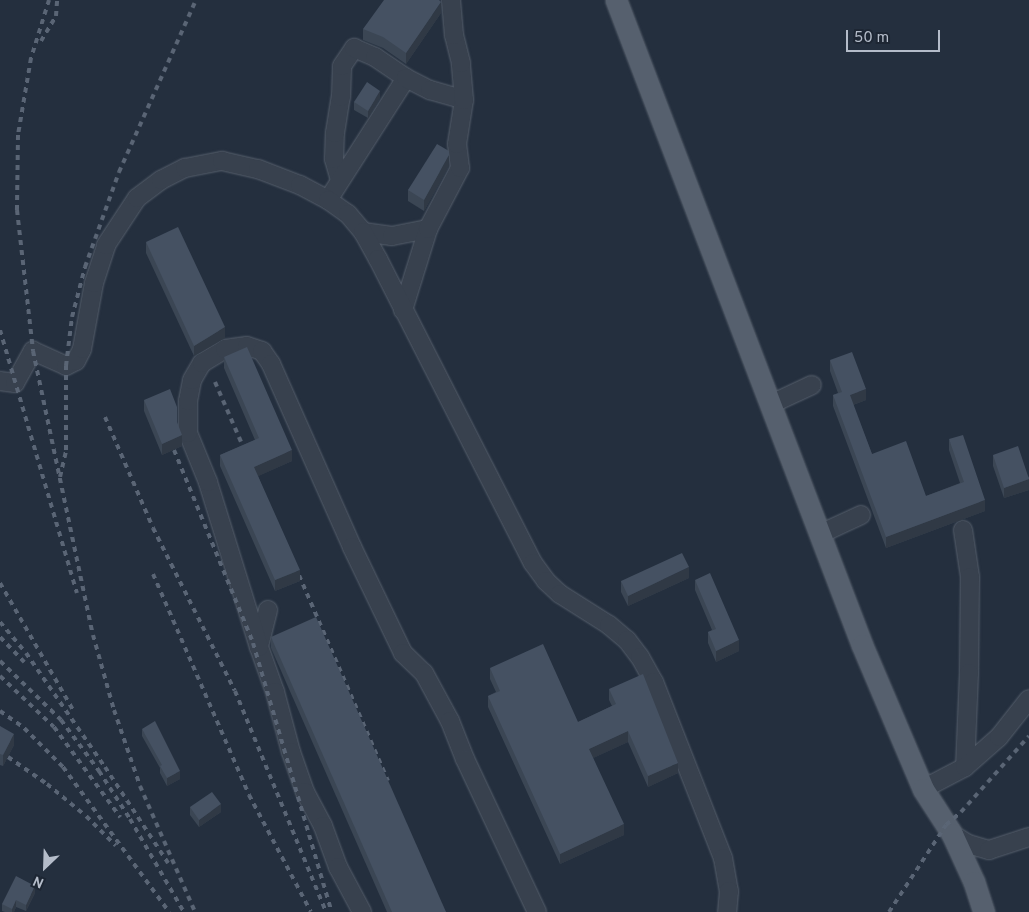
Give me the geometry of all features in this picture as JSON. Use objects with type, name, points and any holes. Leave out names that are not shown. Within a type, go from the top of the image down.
[{"type":"main road","points":[[616,0],[862,645],[923,789],[952,834],[974,882],[984,912]]},
{"type":"street","points":[[403,310],[428,229],[460,168],[457,144],[464,100],[461,63],[454,35],[451,0]]},
{"type":"street","points":[[340,180],[334,159],[335,133],[341,97],[342,66],[354,48],[375,57],[406,78],[430,90],[464,100]]},
{"type":"street","points":[[328,200],[406,78]]},
{"type":"street","points":[[0,381],[15,383],[33,351],[66,366],[76,360],[82,349],[94,283],[106,245],[137,198],[161,180],[185,168],[222,161],[258,169],[300,185],[328,200],[348,214],[363,232],[533,563],[546,582],[560,594],[609,625],[627,640],[640,657],[654,682],[723,858],[730,891],[727,912]]},
{"type":"street","points":[[363,232],[392,236],[428,229]]},
{"type":"street","points":[[362,912],[338,867],[322,826],[305,792],[208,482],[188,433],[188,401],[192,380],[202,363],[225,349],[247,346],[262,351],[271,364],[352,547],[386,618],[404,653],[424,673],[450,720],[465,759],[537,912]]},
{"type":"street","points":[[770,404],[812,385]]},
{"type":"street","points":[[820,534],[861,515]]},
{"type":"street","points":[[963,530],[970,578],[969,673],[965,767]]},
{"type":"street","points":[[259,647],[268,610]]},
{"type":"street","points":[[923,789],[965,767],[999,737],[1029,699]]},
{"type":"street","points":[[952,834],[968,844],[989,850],[1029,837]]},
{"type":"building","points":[[384,0],[439,0],[441,2],[406,53],[383,37],[363,29]]},
{"type":"building","points":[[367,82],[380,91],[368,111],[354,102]]},
{"type":"building","points":[[437,144],[449,151],[449,155],[424,200],[408,190]]},
{"type":"building","points":[[178,227],[225,327],[194,346],[146,242]]},
{"type":"building","points":[[247,347],[292,450],[254,467],[300,570],[275,580],[220,455],[259,438],[224,357]]},
{"type":"building","points":[[852,352],[866,389],[850,395],[872,454],[906,441],[926,496],[964,482],[949,439],[963,435],[985,500],[886,537],[833,395],[842,392],[830,360]]},
{"type":"building","points":[[170,389],[177,407],[177,422],[182,435],[162,444],[144,400]]},
{"type":"building","points":[[1018,446],[1029,479],[1004,488],[993,455]]},
{"type":"building","points":[[682,553],[689,567],[628,596],[621,581]]},
{"type":"building","points":[[710,573],[739,640],[716,651],[708,632],[716,629],[695,580]]},
{"type":"building","points":[[316,617],[446,912],[392,912],[271,637]]},
{"type":"building","points":[[543,644],[578,722],[616,704],[609,689],[643,674],[678,763],[648,776],[628,731],[589,749],[624,824],[560,854],[488,696],[500,691],[490,668]]},
{"type":"building","points":[[155,721],[180,771],[167,778],[142,729]]},
{"type":"building","points":[[0,726],[14,734],[3,755],[0,754]]},
{"type":"building","points":[[212,792],[221,804],[199,820],[190,807]]},
{"type":"building","points":[[16,876],[35,886],[26,905],[16,900],[12,909],[2,904]]},
{"type":"railway","points":[[49,0],[31,58],[18,135],[17,210],[33,351],[93,635],[114,710],[140,786],[195,912]]},
{"type":"railway","points":[[41,41],[56,16],[57,0]]},
{"type":"railway","points":[[60,477],[66,450],[66,366],[72,317],[85,267],[119,172],[196,0]]},
{"type":"railway","points":[[0,330],[77,593]]},
{"type":"railway","points":[[215,382],[248,458]]},
{"type":"railway","points":[[105,417],[153,528],[235,691],[326,912]]},
{"type":"railway","points":[[174,450],[253,643],[331,910]]},
{"type":"railway","points":[[295,566],[388,781]]},
{"type":"railway","points":[[153,574],[249,795],[311,912]]},
{"type":"railway","points":[[0,583],[73,710]]},
{"type":"railway","points":[[0,622],[26,653],[105,767],[168,863]]},
{"type":"railway","points":[[0,637],[24,662]]},
{"type":"railway","points":[[0,661],[61,720],[99,771],[130,819],[184,912]]},
{"type":"railway","points":[[0,676],[54,727],[120,817]]},
{"type":"railway","points":[[0,711],[24,728],[63,767],[169,912]]},
{"type":"railway","points":[[889,912],[946,825],[961,812],[1029,736]]},
{"type":"railway","points":[[8,757],[47,784],[86,816],[116,846]]}]
